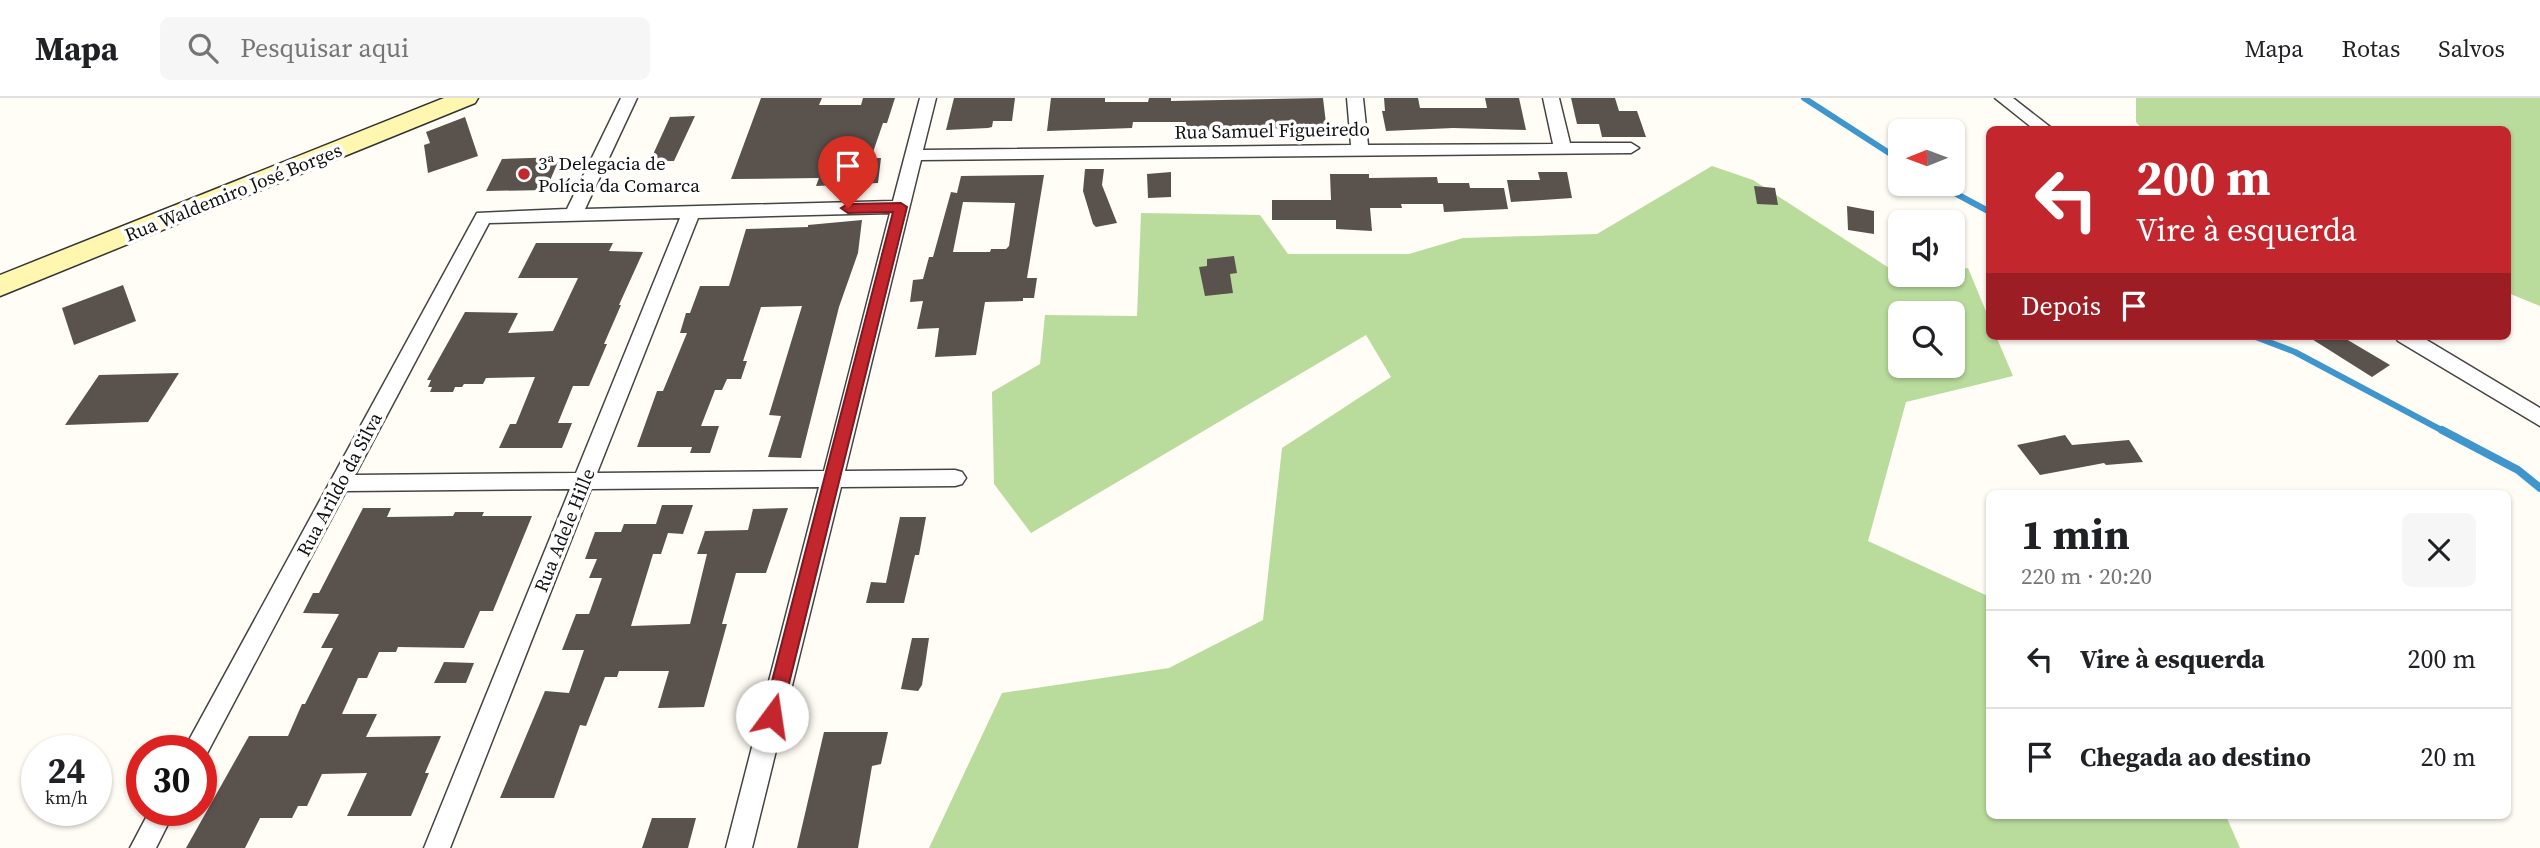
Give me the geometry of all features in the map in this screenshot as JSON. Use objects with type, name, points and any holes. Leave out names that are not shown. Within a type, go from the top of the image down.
[{"type":"main road","name":"Rua Waldemiro José Borges","points":[[0,286],[466,98]]},
{"type":"street","points":[[629,98],[573,215],[901,207]]},
{"type":"street","points":[[739,848],[928,98]]},
{"type":"street","points":[[1355,98],[1360,150]]},
{"type":"street","points":[[1551,98],[1563,149]]},
{"type":"street","points":[[2003,98],[2041,126]]},
{"type":"street","name":"Rua Samuel Figueiredo","points":[[914,155],[1630,148]]},
{"type":"street","name":"Rua Adele Hille","points":[[437,848],[691,212]]},
{"type":"street","name":"Rua Arildo da Silva","points":[[204,735],[483,217],[573,215]]},
{"type":"street","points":[[2412,340],[2540,418]]},
{"type":"street","points":[[340,483],[955,478]]},
{"type":"street","points":[[143,848],[155,826]]},
{"type":"green space","points":[[2136,98],[2540,98],[2540,306],[2511,294],[2511,126],[2139,126],[2136,122]]},
{"type":"green space","points":[[1712,166],[1753,180],[1888,267],[1888,287],[1965,287],[1965,268],[1968,268],[1986,311],[1986,340],[1998,340],[2013,376],[1906,402],[1868,541],[1986,595],[1986,819],[2227,819],[2240,848],[929,848],[1002,693],[1169,668],[1263,620],[1282,448],[1391,377],[1366,335],[1031,533],[994,484],[992,392],[1040,364],[1045,315],[1137,316],[1141,213],[1260,215],[1288,254],[1409,254],[1463,238],[1597,234]]},
{"type":"building","points":[[761,98],[822,98],[819,105],[861,105],[863,98],[895,98],[871,158],[881,158],[878,183],[816,186],[819,178],[731,179]]},
{"type":"building","points":[[954,98],[1015,98],[1012,121],[993,121],[992,127],[988,128],[946,130]]},
{"type":"building","points":[[1051,98],[1105,98],[1105,102],[1148,102],[1149,98],[1171,98],[1171,101],[1323,98],[1327,132],[1271,128],[1185,132],[1186,122],[1133,122],[1132,128],[1047,131]]},
{"type":"building","points":[[1384,98],[1418,98],[1420,108],[1487,108],[1485,98],[1519,98],[1526,130],[1453,128],[1386,131],[1382,111],[1385,111]]},
{"type":"building","points":[[1571,98],[1615,98],[1619,111],[1637,111],[1646,137],[1602,137],[1599,124],[1577,124]]},
{"type":"building","points":[[695,116],[674,161],[650,161],[670,117]]},
{"type":"building","points":[[465,117],[478,156],[428,173],[424,145],[430,143],[426,132]]},
{"type":"building","name":"3ª Delegacia de Polícia da Comarca","points":[[560,157],[546,190],[486,191],[502,159]]},
{"type":"building","points":[[1085,169],[1104,169],[1102,185],[1117,223],[1096,227],[1093,224],[1083,191]]},
{"type":"building","points":[[1171,172],[1171,197],[1148,198],[1147,174]]},
{"type":"building","points":[[1538,172],[1567,172],[1572,198],[1511,202],[1507,180],[1540,180]]},
{"type":"building","points":[[1330,174],[1369,174],[1369,178],[1437,177],[1438,183],[1469,183],[1470,188],[1504,188],[1508,209],[1444,212],[1443,204],[1401,204],[1402,208],[1370,208],[1372,231],[1336,229],[1336,220],[1272,220],[1272,200],[1331,200]]},
{"type":"building","points":[[1044,175],[1027,278],[1037,278],[1034,298],[985,302],[976,355],[935,357],[939,328],[917,329],[923,301],[910,302],[913,280],[923,279],[929,257],[933,257],[951,192],[957,193],[961,176]],"holes":[[[963,202],[1015,203],[1009,246],[1006,249],[953,252]]]},
{"type":"building","points":[[1754,186],[1775,188],[1778,205],[1757,204]]},
{"type":"building","points":[[1847,206],[1874,211],[1874,234],[1848,230]]},
{"type":"building","points":[[862,220],[858,253],[839,307],[801,458],[768,457],[781,416],[769,415],[802,306],[761,307],[743,361],[747,361],[741,379],[727,379],[722,390],[715,390],[701,426],[719,426],[710,453],[690,453],[692,447],[637,447],[657,391],[663,391],[687,333],[680,333],[686,313],[690,313],[700,286],[729,286],[746,229],[808,227]]},
{"type":"building","points":[[536,243],[613,243],[609,251],[643,252],[619,305],[604,344],[607,344],[589,386],[573,386],[558,423],[572,423],[562,448],[499,448],[510,424],[516,424],[535,377],[486,378],[483,384],[464,384],[462,387],[455,387],[453,392],[430,392],[432,387],[428,387],[431,380],[427,380],[465,312],[518,313],[508,333],[553,331],[578,278],[518,278]]},
{"type":"building","points":[[1234,256],[1237,273],[1230,274],[1233,293],[1205,296],[1199,267],[1207,266],[1207,259]]},
{"type":"building","points":[[123,285],[136,321],[74,345],[62,308]]},
{"type":"building","points":[[2313,340],[2348,340],[2390,365],[2372,377]]},
{"type":"building","points":[[179,373],[148,422],[65,425],[99,375]]},
{"type":"building","points":[[2065,435],[2072,445],[2129,440],[2143,462],[2104,463],[2040,475],[2017,445]]},
{"type":"building","points":[[662,505],[693,505],[683,534],[668,533],[661,554],[653,554],[631,626],[690,624],[707,554],[697,554],[705,531],[748,530],[753,509],[788,508],[766,573],[736,573],[722,624],[727,624],[704,707],[658,708],[669,671],[619,671],[617,677],[605,677],[586,726],[580,725],[554,798],[500,798],[545,691],[569,693],[584,650],[562,650],[576,614],[589,614],[602,578],[589,578],[597,559],[585,559],[595,532],[621,532],[624,524],[656,524]]},
{"type":"building","points":[[363,508],[391,508],[387,517],[453,516],[455,512],[484,512],[482,516],[532,516],[493,611],[480,611],[464,648],[398,647],[396,652],[379,652],[367,678],[358,678],[342,714],[377,714],[366,737],[441,736],[411,816],[347,816],[367,773],[322,774],[307,806],[298,806],[292,818],[260,818],[245,848],[186,848],[198,826],[217,826],[217,793],[249,736],[288,736],[302,704],[305,704],[333,648],[321,648],[339,614],[303,613],[313,593],[319,593]]},
{"type":"building","points":[[900,517],[926,517],[919,555],[915,555],[904,603],[866,603],[871,582],[886,583]]},
{"type":"building","points":[[912,638],[929,638],[922,685],[918,691],[901,689]]},
{"type":"building","points":[[444,662],[474,663],[466,683],[434,683]]},
{"type":"building","points":[[824,732],[888,732],[881,764],[872,766],[858,848],[797,848]]},
{"type":"building","points":[[652,818],[696,818],[688,848],[642,848]]},
{"type":"waterway","points":[[1804,98],[1888,152]]},
{"type":"waterway","points":[[1960,196],[1986,210]]},
{"type":"waterway","points":[[2264,340],[2295,352],[2445,432]]},
{"type":"waterway","points":[[2442,430],[2518,470],[2540,488]]},
{"type":"place","name":"3ª Delegacia de Polícia da Comarca","points":[[524,174]]},
{"type":"route","points":[[772,716],[901,207],[848,208]]}]
